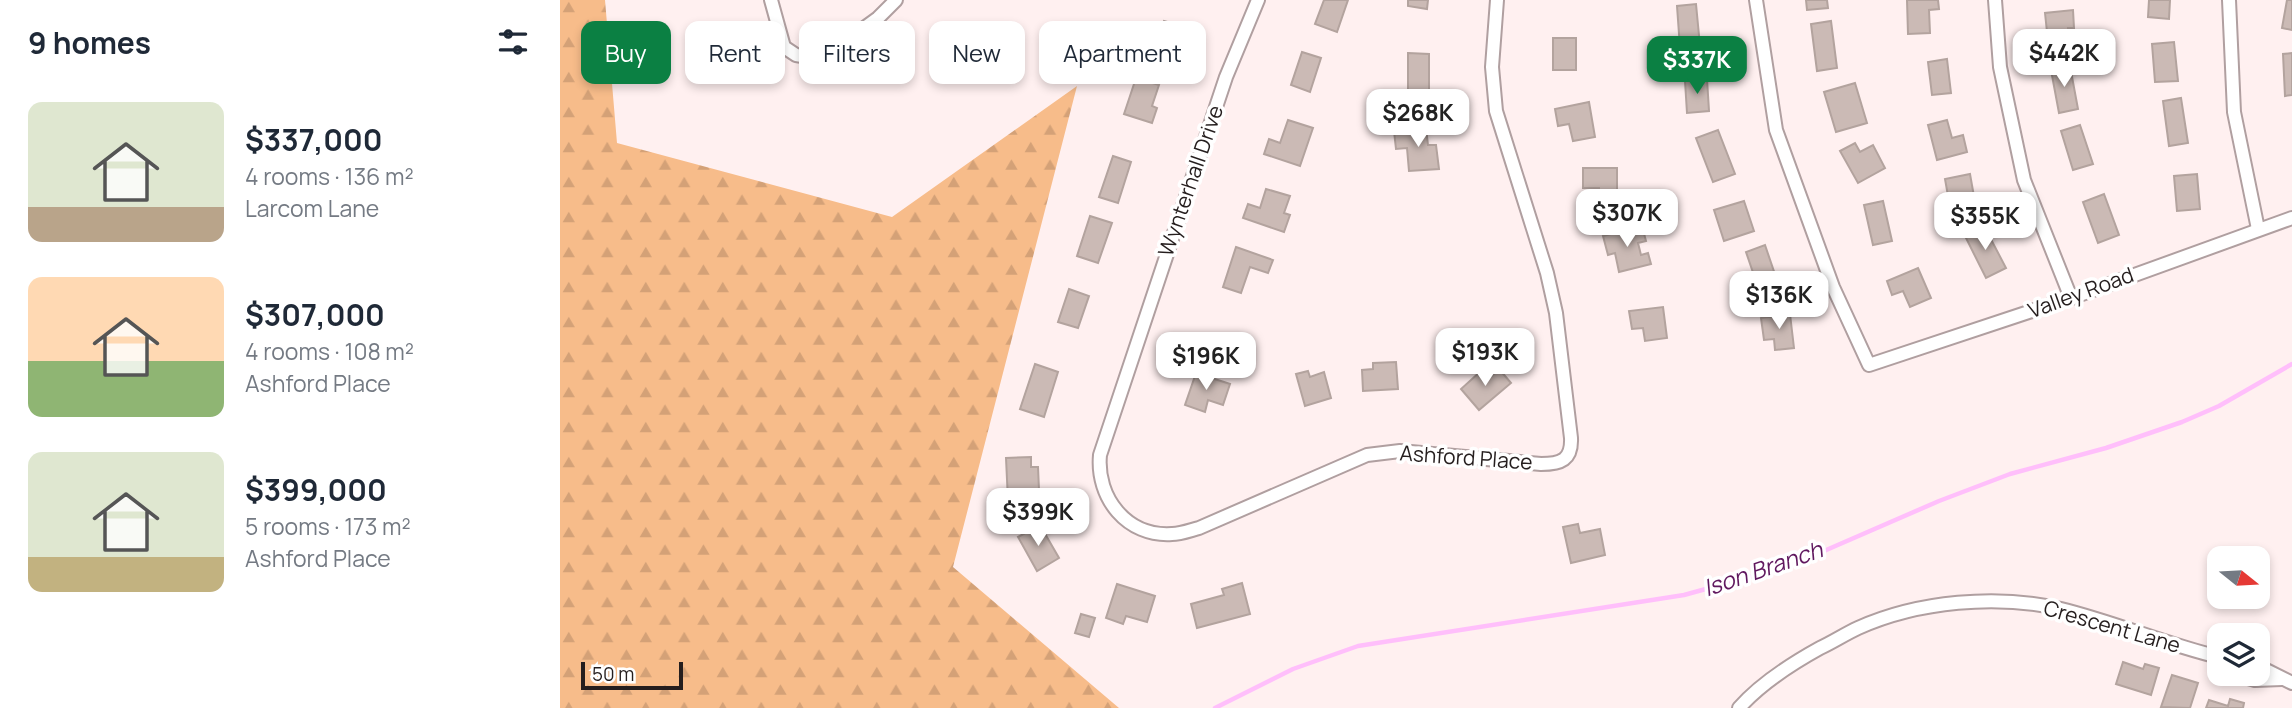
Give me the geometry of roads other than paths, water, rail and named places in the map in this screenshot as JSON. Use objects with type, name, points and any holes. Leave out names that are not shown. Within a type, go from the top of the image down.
[{"type":"street","points":[[771,0],[784,47],[796,55],[814,58],[845,42],[878,18],[895,0]]},
{"type":"street","name":"Wynterhall Drive","points":[[1155,284],[1226,77],[1258,0]]},
{"type":"street","name":"Ashford Place","points":[[1155,284],[1105,435],[1098,469],[1106,496],[1115,511],[1128,523],[1142,530],[1174,534],[1199,528],[1367,455],[1400,451],[1541,464],[1561,461],[1568,456],[1572,449],[1572,438],[1556,313],[1535,234],[1496,111],[1492,67],[1496,0]]},
{"type":"street","name":"Valley Road","points":[[1756,0],[1776,130],[1833,287],[1869,365],[2071,298],[2292,218]]},
{"type":"street","points":[[1995,0],[2000,67],[2024,180],[2071,298]]},
{"type":"street","points":[[2229,0],[2234,112],[2258,229]]},
{"type":"street","name":"Crescent Lane","points":[[1739,708],[1754,691],[1803,657],[1859,628],[1902,613],[1971,601],[2016,601],[2062,609],[2207,654]]},
{"type":"street","points":[[2270,672],[2287,681]]},
{"type":"waterway","name":"Ison Branch","points":[[1215,708],[1293,669],[1358,646],[1684,595],[1794,564],[1939,501],[2010,474],[2106,448],[2182,422],[2219,406],[2292,364]]}]
